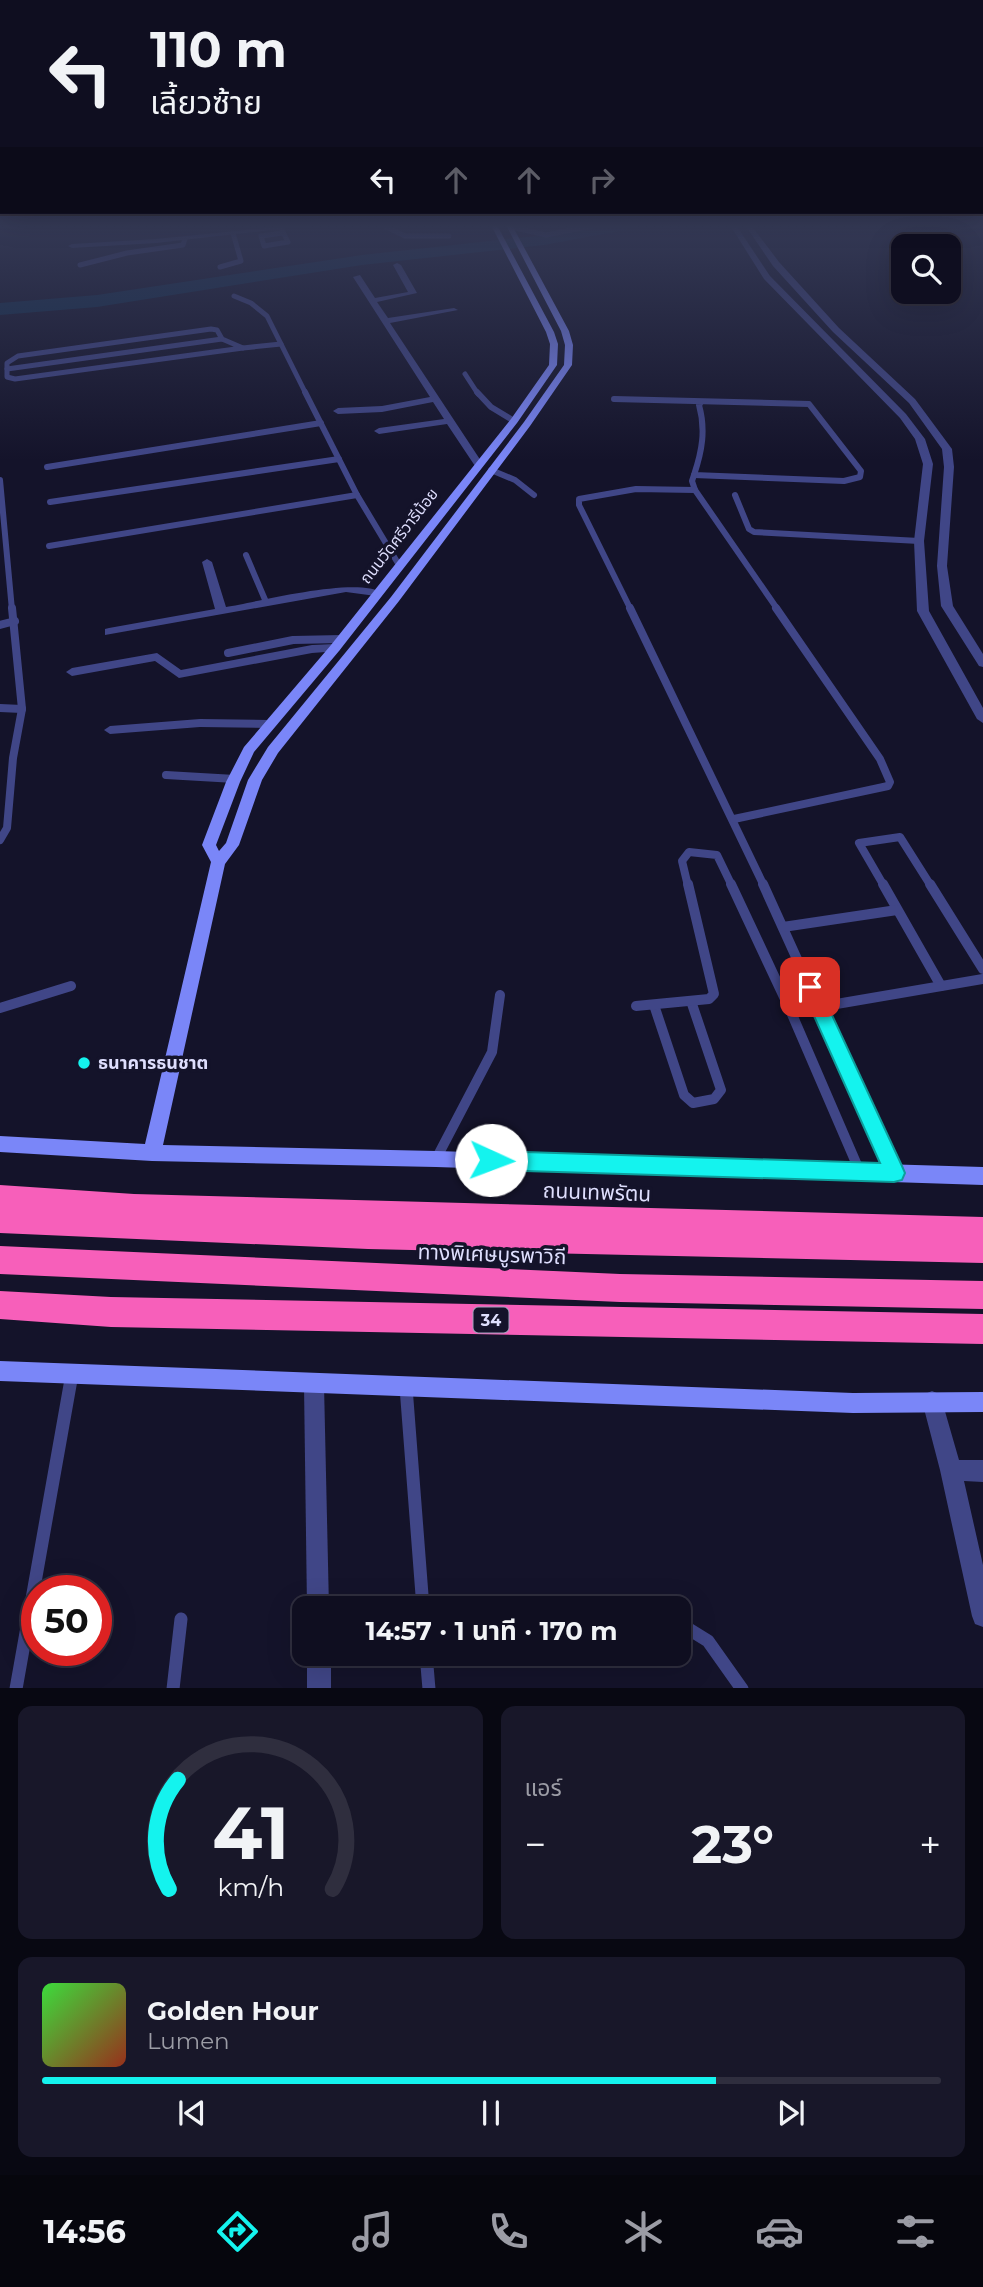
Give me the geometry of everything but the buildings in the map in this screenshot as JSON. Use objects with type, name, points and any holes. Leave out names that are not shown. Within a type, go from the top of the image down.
[{"type":"highway","name":"ถนนเทพรัตน","points":[[0,1198],[134,1207],[983,1231]]},
{"type":"highway","name":"ทางพิเศษบูรพาวิถี","points":[[0,1219],[601,1242],[983,1249]]},
{"type":"highway","name":"ทางพิเศษบูรพาวิถี","points":[[0,1260],[620,1287],[983,1295]]},
{"type":"highway","name":"34","points":[[0,1305],[111,1312],[983,1329]]},
{"type":"main road","name":"ถนนวัดศรีวารีน้อย","points":[[218,862],[209,845],[234,779],[249,750],[339,643],[514,421],[553,365],[555,355],[550,332],[536,304]]},
{"type":"main road","name":"ถนนวัดศรีวารีน้อย","points":[[152,1153],[218,862],[232,845],[255,780],[272,750],[394,599],[527,424],[568,365],[570,356],[565,331],[551,304]]},
{"type":"main road","name":"ถนนเทพรัตน","points":[[0,1144],[152,1153],[983,1176]]},
{"type":"main road","points":[[0,1371],[314,1385],[853,1403],[983,1402]]},
{"type":"street","points":[[374,304],[478,464]]},
{"type":"street","points":[[793,304],[903,416],[920,439],[928,464],[919,541],[923,611],[983,719]]},
{"type":"street","points":[[812,304],[836,330],[912,401],[947,449],[949,467],[942,566],[947,606],[983,663]]},
{"type":"street","points":[[385,321],[454,310]]},
{"type":"street","points":[[820,331],[836,330]]},
{"type":"street","points":[[338,411],[382,409],[434,399]]},
{"type":"street","points":[[379,431],[448,421]]},
{"type":"street","points":[[207,562],[221,610]]},
{"type":"street","points":[[109,632],[346,589],[376,593]]},
{"type":"street","points":[[72,672],[157,657],[179,674],[339,643]]},
{"type":"street","points":[[957,672],[983,671]]},
{"type":"street","points":[[110,730],[200,723],[269,724]]},
{"type":"street","points":[[314,1385],[318,1596]]},
{"type":"street","points":[[932,1401],[951,1470],[983,1616]]},
{"type":"street","points":[[951,1470],[983,1471]]},
{"type":"street","points":[[319,1666],[319,1688]]},
{"type":"lane","points":[[252,304],[267,316],[357,495],[398,565]]},
{"type":"lane","points":[[5,365],[18,356],[36,352],[211,328],[217,330],[222,339]]},
{"type":"lane","points":[[5,365],[222,339],[243,348]]},
{"type":"lane","points":[[5,365],[7,377],[15,379],[281,344]]},
{"type":"lane","points":[[465,374],[481,401],[493,411],[514,421]]},
{"type":"lane","points":[[614,399],[809,404],[861,471],[860,477],[844,481],[694,475]]},
{"type":"lane","points":[[701,402],[705,443],[692,481],[695,490],[880,759],[890,782],[888,786],[826,802],[734,819]]},
{"type":"lane","points":[[47,467],[321,423]]},
{"type":"lane","points":[[50,502],[339,459]]},
{"type":"lane","points":[[491,470],[515,480],[534,495]]},
{"type":"lane","points":[[0,480],[22,709],[13,758],[7,828],[0,840]]},
{"type":"lane","points":[[695,490],[618,491],[579,499],[579,505],[734,819],[894,1173]]},
{"type":"lane","points":[[49,546],[357,495]]},
{"type":"lane","points":[[735,495],[750,529],[754,532],[919,541]]},
{"type":"lane","points":[[246,555],[266,602]]},
{"type":"lane","points":[[0,625],[15,621]]},
{"type":"lane","points":[[228,653],[293,640],[339,643]]},
{"type":"lane","points":[[0,708],[22,709]]},
{"type":"lane","points":[[166,775],[234,779]]},
{"type":"lane","points":[[941,986],[859,843],[900,837],[983,968]]},
{"type":"lane","points":[[636,1006],[709,999],[715,989],[681,861],[689,852],[717,855],[724,864],[860,1172]]},
{"type":"lane","points":[[783,927],[897,910]]},
{"type":"lane","points":[[819,1007],[983,979]]},
{"type":"lane","points":[[0,1009],[71,986]]},
{"type":"lane","points":[[436,1159],[492,1052],[500,995]]},
{"type":"lane","points":[[654,1004],[684,1095],[693,1103],[713,1099],[721,1090],[691,1001]]},
{"type":"lane","points":[[16,1688],[72,1374]]},
{"type":"lane","points":[[406,1386],[422,1596]]},
{"type":"lane","points":[[173,1688],[180,1619]]},
{"type":"lane","points":[[691,1628],[699,1632],[720,1654],[741,1688]]},
{"type":"lane","points":[[427,1666],[429,1688]]},
{"type":"waterway","points":[[0,309],[63,304]]},
{"type":"place","name":"ธนาคารธนชาต","points":[[84,1063]]},
{"type":"route","points":[[491,1160],[894,1173],[810,987]]}]
